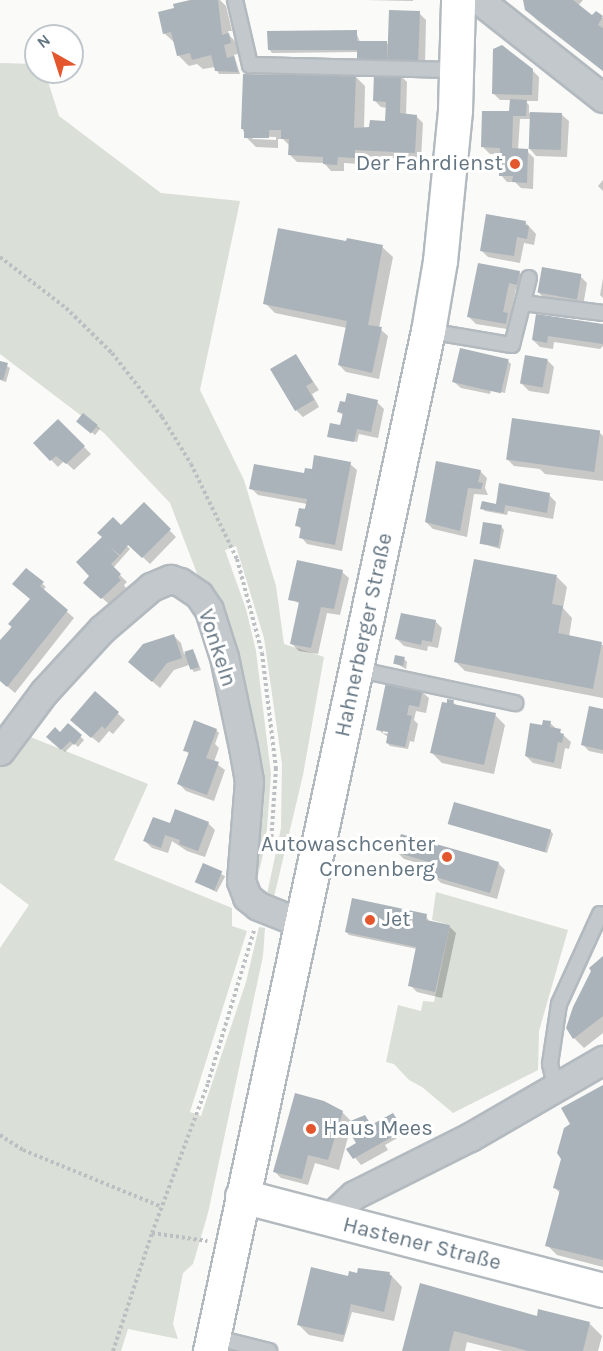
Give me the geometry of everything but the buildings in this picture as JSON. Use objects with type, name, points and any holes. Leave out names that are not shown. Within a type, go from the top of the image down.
[{"type":"main road","name":"Hahnerberger Straße","points":[[211,1344],[428,332],[443,237],[455,110],[454,70],[458,0]]},
{"type":"main road","name":"Hastener Straße","points":[[242,1196],[603,1290]]},
{"type":"street","points":[[479,0],[603,98]]},
{"type":"street","name":"Vonkeln","points":[[4,736],[102,629],[129,603],[163,580],[180,582],[199,595],[209,610],[224,657],[249,781],[241,880],[247,897],[258,906]]},
{"type":"street","points":[[258,906],[301,923]]},
{"type":"street","points":[[328,1219],[354,1195],[470,1137],[556,1090],[603,1060]]},
{"type":"lane","points":[[235,0],[250,65],[454,70]]},
{"type":"lane","points":[[428,332],[512,345],[529,278]]},
{"type":"lane","points":[[523,303],[603,313]]},
{"type":"lane","points":[[356,669],[515,703]]},
{"type":"lane","points":[[556,1090],[550,1064],[560,1004],[600,914]]},
{"type":"lane","points":[[211,1344],[269,1351]]},
{"type":"path","points":[[0,257],[20,269],[82,323],[112,353],[162,417],[190,464],[237,559],[262,653],[276,768],[275,812],[269,854]]},
{"type":"path","points":[[113,1351],[152,1233],[208,1083],[247,956],[258,906]]},
{"type":"path","points":[[0,1135],[23,1150],[162,1207]]},
{"type":"path","points":[[152,1233],[231,1245]]},
{"type":"shaded area","points":[[0,63],[24,64],[24,84],[49,84],[59,116],[161,193],[240,201],[200,390],[244,480],[276,586],[284,644],[324,657],[303,775],[273,901],[266,899],[281,828],[282,764],[264,638],[236,546],[225,550],[246,609],[256,651],[271,774],[266,842],[255,888],[249,873],[255,795],[203,589],[170,503],[104,433],[0,354]]},
{"type":"shaded area","points":[[23,734],[148,784],[114,860],[232,908],[232,926],[247,931],[190,1112],[201,1116],[246,982],[259,927],[265,928],[263,956],[208,1213],[193,1264],[183,1273],[173,1324],[178,1339],[128,1329],[121,1351],[0,1351],[0,948],[29,905],[0,883],[0,763]]},
{"type":"shaded area","points":[[436,892],[568,930],[539,1031],[538,1070],[453,1113],[422,1087],[409,1080],[394,1064],[386,1062],[398,1005],[421,1011],[423,1001],[434,1002],[450,925],[432,920]]},
{"type":"place","name":"Der Fahrdienst","points":[[515,164]]},
{"type":"place","name":"Autowaschcenter Cronenberg","points":[[447,857]]},
{"type":"place","name":"Jet","points":[[370,920]]},
{"type":"place","name":"Haus Mees","points":[[311,1129]]}]
